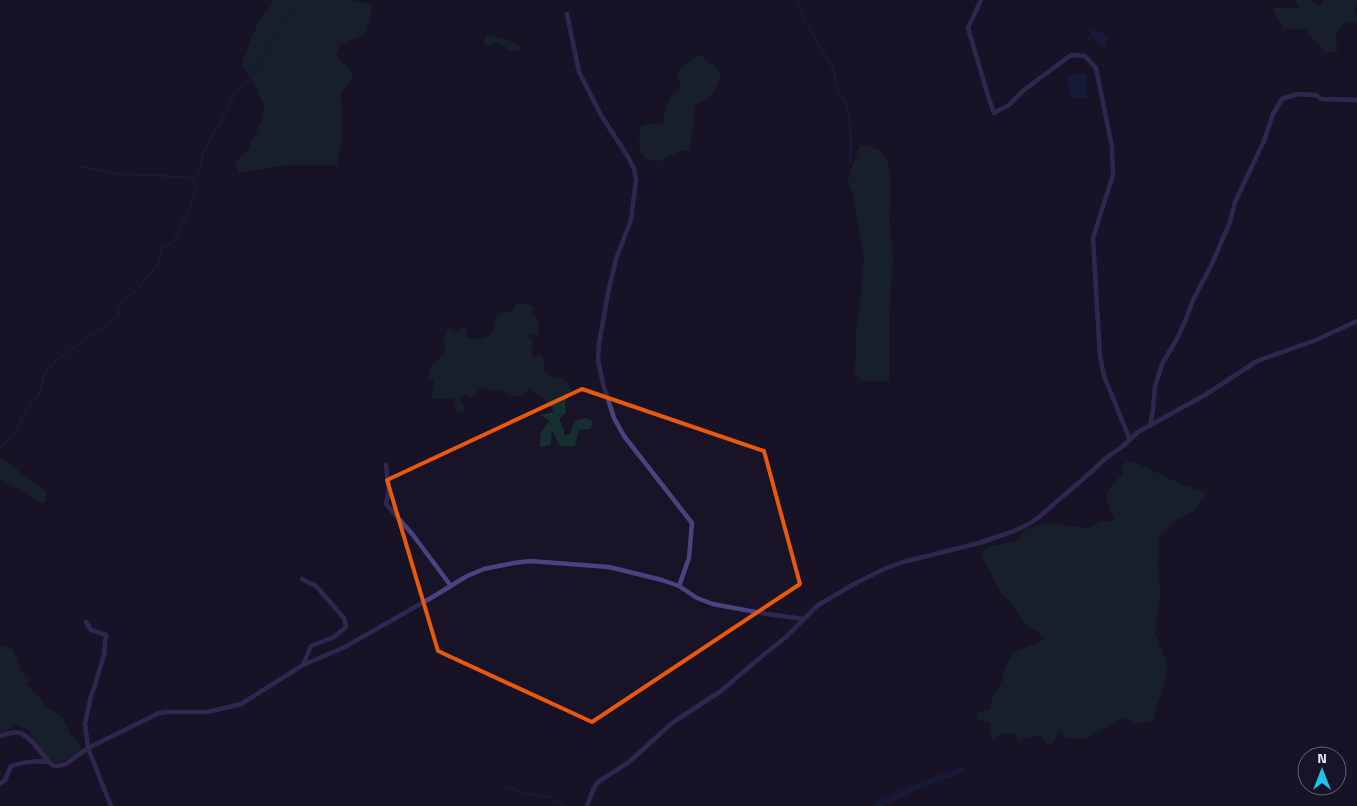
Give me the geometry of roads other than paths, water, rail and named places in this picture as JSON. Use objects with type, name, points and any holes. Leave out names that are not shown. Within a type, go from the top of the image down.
[{"type":"street","points":[[980,0],[968,28],[994,113],[1009,105],[1024,90],[1071,55],[1085,56],[1096,68],[1112,147],[1114,175],[1093,238],[1100,356],[1106,382],[1130,440]]},
{"type":"street","points":[[568,14],[579,72],[601,115],[634,169],[636,180],[631,220],[616,260],[608,293],[598,360],[607,399],[614,418],[624,436],[692,523],[689,558],[679,586]]},
{"type":"street","points":[[1150,426],[1155,386],[1163,362],[1177,339],[1193,300],[1211,266],[1230,222],[1236,202],[1264,141],[1273,114],[1282,99],[1298,94],[1316,94],[1321,99],[1357,100]]},
{"type":"street","points":[[587,806],[598,782],[629,762],[672,723],[721,691],[786,637],[818,605],[882,570],[904,562],[979,543],[1027,525],[1039,517],[1138,432],[1206,395],[1257,362],[1316,340],[1357,321]]},
{"type":"street","points":[[386,466],[389,489],[386,504],[413,535],[452,586]]},
{"type":"street","points":[[0,784],[5,780],[11,766],[22,762],[38,760],[57,766],[66,764],[88,748],[159,713],[208,712],[241,704],[302,665],[345,647],[467,576],[484,569],[506,564],[530,561],[609,567],[679,586],[697,598],[713,604],[804,619]]},
{"type":"street","points":[[302,580],[316,586],[344,618],[346,628],[334,637],[311,646],[302,665]]},
{"type":"street","points":[[86,622],[91,630],[106,635],[86,724],[88,748],[111,806]]},
{"type":"street","points":[[0,736],[13,732],[21,733],[29,739],[49,762]]},
{"type":"water","points":[[1093,29],[1109,37],[1104,47],[1093,42],[1095,39],[1091,37],[1087,40]]},
{"type":"water","points":[[1086,74],[1087,99],[1071,97],[1067,75]]},
{"type":"waterway","points":[[78,166],[118,174],[188,177],[198,175],[204,150],[236,91],[248,82],[297,0]]},
{"type":"waterway","points":[[798,0],[806,24],[832,68],[837,87],[846,105],[850,126],[850,162]]},
{"type":"waterway","points":[[0,449],[18,428],[24,413],[39,394],[44,375],[57,360],[119,316],[118,307],[141,285],[159,263],[162,246],[173,243],[190,207],[197,184],[188,177]]},
{"type":"waterway","points":[[877,806],[913,788],[962,770]]},
{"type":"waterway","points":[[505,786],[528,794],[550,797],[564,806]]}]
